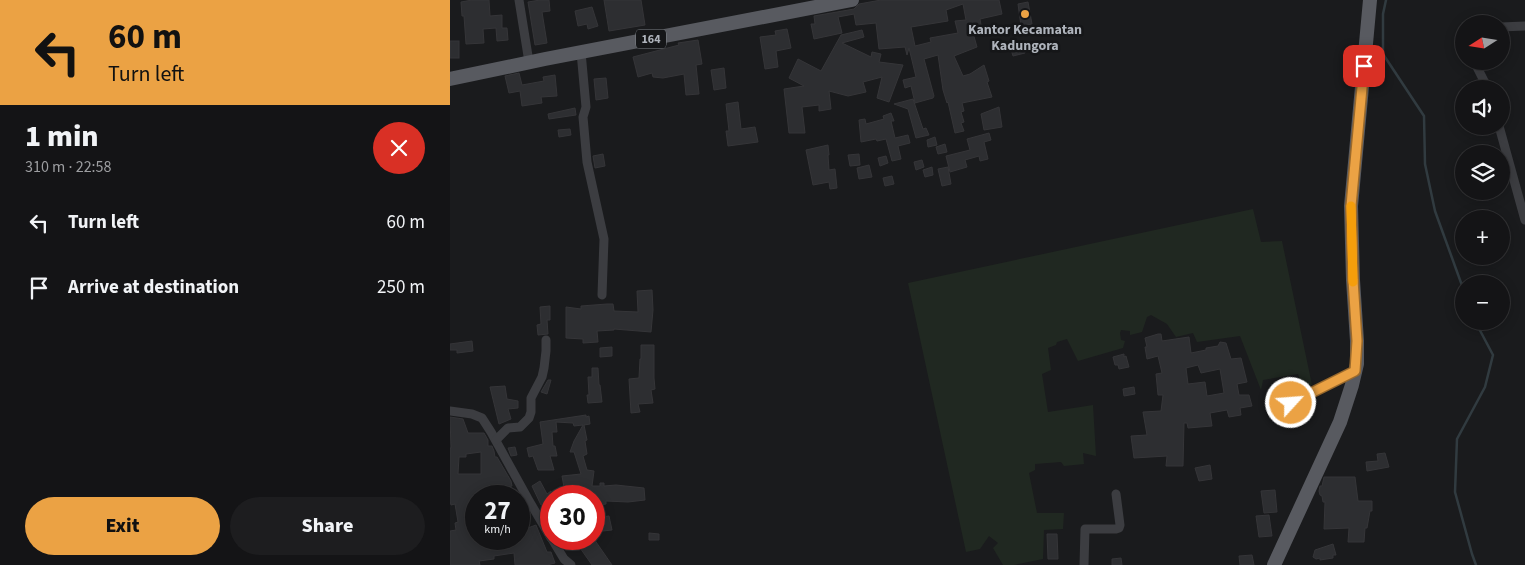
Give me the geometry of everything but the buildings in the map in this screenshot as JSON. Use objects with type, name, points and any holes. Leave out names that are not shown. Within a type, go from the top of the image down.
[{"type":"main road","name":"164","points":[[450,79],[852,0]]},
{"type":"main road","points":[[1274,565],[1340,422],[1355,371],[1357,341],[1351,206],[1370,0]]},
{"type":"street","points":[[519,0],[529,62]]},
{"type":"street","points":[[1510,27],[1525,26]]},
{"type":"street","points":[[581,52],[586,107],[583,117],[588,162],[604,239],[602,295]]},
{"type":"street","points":[[1501,135],[1525,220]]},
{"type":"street","points":[[496,440],[508,428],[520,427],[529,418],[532,412],[532,398],[544,368],[546,340]]},
{"type":"street","points":[[1291,403],[1355,371]]},
{"type":"street","points":[[450,412],[472,414],[482,418],[540,518]]},
{"type":"street","points":[[1084,565],[1085,529],[1119,528],[1116,494]]},
{"type":"street","points":[[559,550],[564,559],[571,565]]},
{"type":"shaded area","points":[[1253,209],[1261,242],[1282,241],[1312,385],[1302,387],[1298,374],[1263,380],[1261,390],[1240,336],[1197,342],[1193,333],[1176,337],[1167,324],[1151,315],[1147,317],[1142,332],[1130,335],[1130,331],[1121,330],[1121,340],[1125,341],[1123,348],[1078,361],[1067,339],[1057,342],[1056,345],[1048,348],[1051,370],[1042,374],[1048,412],[1093,405],[1096,456],[1083,453],[1084,464],[1064,466],[1061,462],[1035,464],[1035,470],[1029,473],[1037,513],[1064,513],[1063,529],[1044,530],[1043,559],[1014,565],[1003,565],[993,548],[998,543],[989,536],[980,549],[966,552],[908,283]]},
{"type":"waterway","points":[[1386,0],[1383,14],[1383,54],[1424,116],[1425,164],[1435,211],[1458,275]]},
{"type":"waterway","points":[[1476,565],[1455,492],[1457,439],[1485,387],[1493,355],[1480,330]]},
{"type":"slow traffic","points":[[1351,206],[1353,282]]},
{"type":"place","name":"Kantor Kecamatan Kadungora","points":[[1025,14]]},
{"type":"route","points":[[1291,403],[1355,371],[1357,364],[1351,206],[1364,66]]}]
